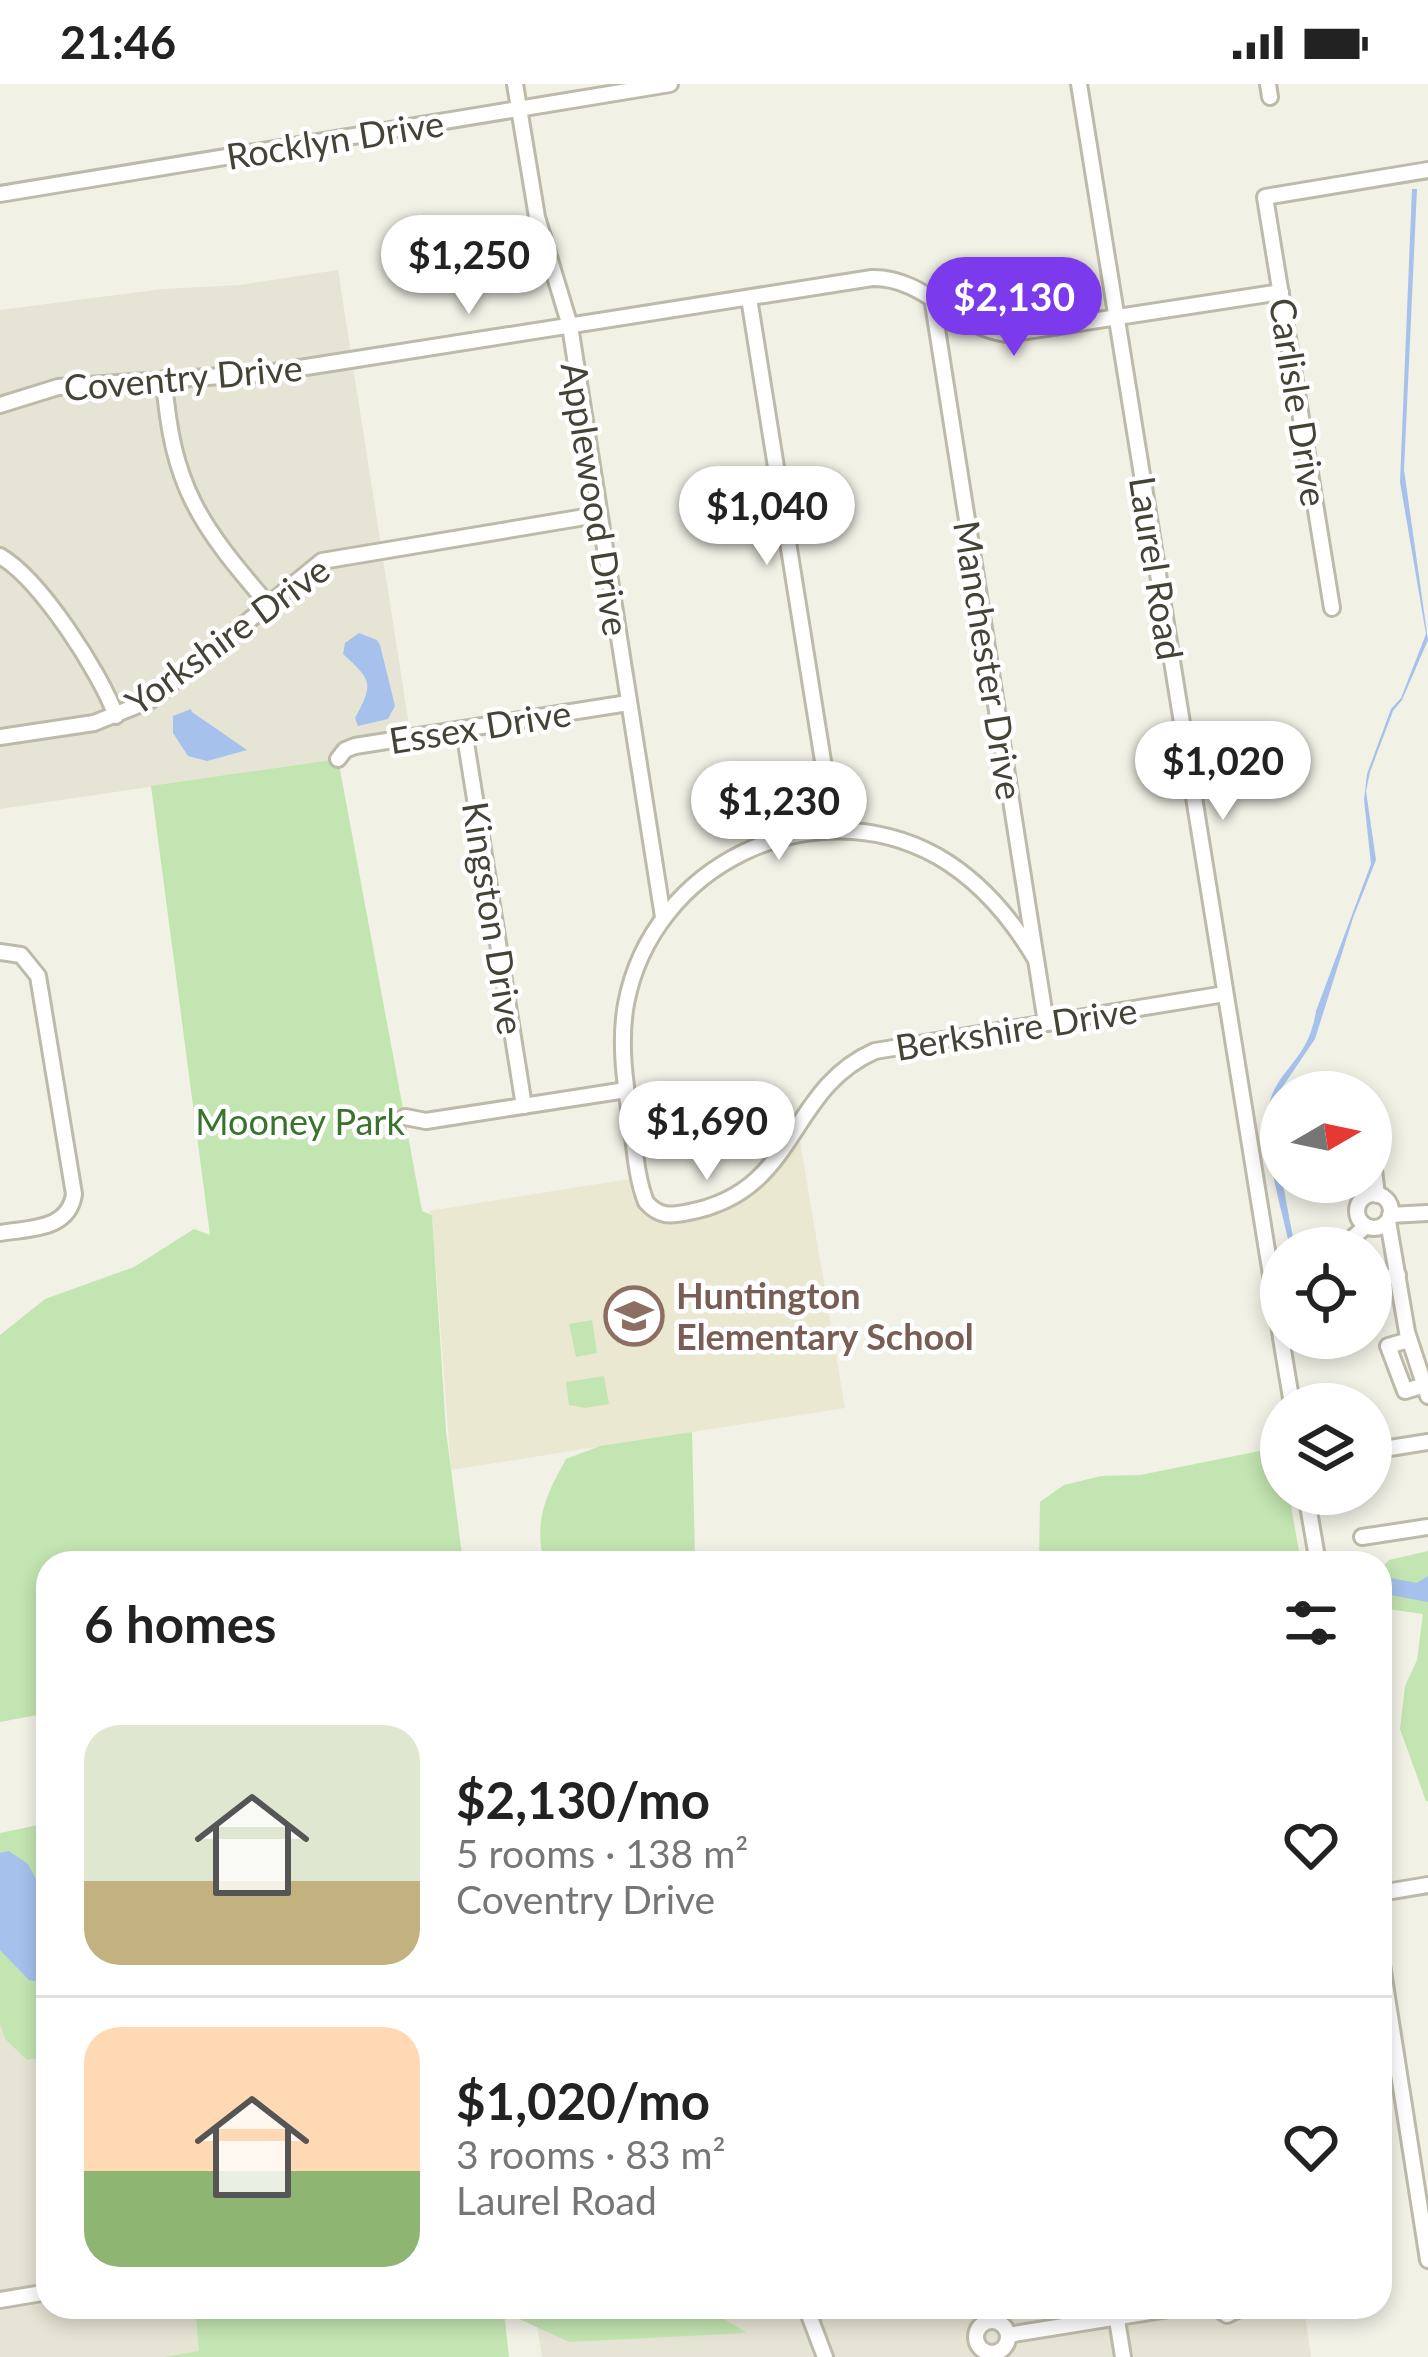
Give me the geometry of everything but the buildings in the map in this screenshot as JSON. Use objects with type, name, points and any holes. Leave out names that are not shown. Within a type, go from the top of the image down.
[{"type":"street","name":"Applewood Drive","points":[[515,84],[537,217],[570,326],[663,917]]},
{"type":"street","name":"Rocklyn Drive","points":[[0,194],[670,84]]},
{"type":"street","name":"Laurel Road","points":[[1079,84],[1263,1227]]},
{"type":"street","name":"Carlisle Drive","points":[[1332,608],[1265,197],[1428,170]]},
{"type":"street","name":"Coventry Drive","points":[[0,405],[46,388],[268,373],[883,278],[908,284],[970,325],[1006,334],[1281,292]]},
{"type":"street","name":"Manchester Drive","points":[[932,297],[1046,1023]]},
{"type":"street","points":[[749,298],[833,830]]},
{"type":"street","points":[[164,379],[173,455],[191,503],[218,546],[267,603]]},
{"type":"street","name":"Yorkshire Drive","points":[[0,737],[78,727],[116,716],[171,686],[309,568],[337,555],[598,515]]},
{"type":"street","points":[[0,556],[25,573],[45,597],[116,716]]},
{"type":"street","name":"Essex Drive","points":[[338,759],[355,746],[628,703]]},
{"type":"street","name":"Kingston Drive","points":[[464,730],[524,1106]]},
{"type":"street","points":[[405,1117],[426,1121],[626,1090],[622,1043],[626,1002],[636,966],[663,917],[707,872],[743,850],[795,834],[833,830],[899,840],[946,861],[993,902],[1036,960]]},
{"type":"street","points":[[0,952],[21,955],[38,976],[73,1204],[55,1223],[0,1233]]},
{"type":"street","name":"Berkshire Drive","points":[[626,1090],[646,1202],[658,1213],[700,1210],[749,1189],[833,1078],[858,1059],[884,1048],[1225,994]]},
{"type":"street","points":[[1360,1203],[1358,1215],[1366,1226],[1379,1227],[1389,1218],[1428,1213]]},
{"type":"street","points":[[1387,1203],[1409,1338],[1426,1390]]},
{"type":"street","points":[[1392,1276],[1397,1275]]},
{"type":"street","points":[[1409,1338],[1428,1331]]},
{"type":"street","points":[[1392,1448],[1428,1442]]},
{"type":"street","points":[[1310,1515],[1316,1551]]},
{"type":"street","points":[[1362,1537],[1428,1527]]},
{"type":"street","points":[[1392,1891],[1428,1885]]},
{"type":"street","points":[[1392,2029],[1428,2260]]},
{"type":"street","points":[[0,2300],[36,2294]]},
{"type":"street","points":[[811,2319],[825,2357]]},
{"type":"street","points":[[1008,2335],[1083,2319]]},
{"type":"street","points":[[1117,2319],[1123,2357]]},
{"type":"shaded area","points":[[338,270],[411,738],[352,747],[338,759],[0,809],[0,310]]},
{"type":"shaded area","name":"Huntington Elementary School","points":[[799,1135],[845,1408],[451,1470],[432,1215],[428,1211],[635,1178],[640,1205],[656,1220],[671,1223],[721,1214],[752,1197]]},
{"type":"shaded area","points":[[0,2024],[5,2039],[27,2060],[36,2059],[36,2319],[248,2319],[208,2357],[0,2357]]},
{"type":"shaded area","points":[[536,2319],[1306,2319],[1311,2357],[542,2357]]},
{"type":"green space","name":"Mooney Park","points":[[338,759],[422,1211],[432,1215],[446,1431],[461,1551],[36,1551],[36,1715],[0,1722],[0,1335],[45,1299],[134,1267],[194,1229],[210,1235],[151,786]]},
{"type":"green space","points":[[592,1320],[597,1353],[576,1357],[569,1324]]},
{"type":"green space","points":[[604,1376],[609,1404],[569,1405],[566,1382]]},
{"type":"green space","points":[[692,1432],[695,1551],[542,1551],[543,1509],[566,1459],[600,1446]]},
{"type":"green space","points":[[1260,1451],[1260,1515],[1293,1515],[1299,1551],[1039,1551],[1040,1502],[1064,1485],[1101,1476],[1140,1475]]},
{"type":"green space","points":[[1428,1551],[1428,1801],[1400,1729],[1423,1614],[1392,1610],[1392,1559]]},
{"type":"green space","points":[[36,1826],[36,2059],[27,2060],[5,2039],[0,2024],[0,1833]]},
{"type":"green space","points":[[196,2319],[505,2319],[509,2357],[165,2357],[199,2351]]},
{"type":"green space","points":[[519,2319],[724,2319],[747,2333],[569,2342]]},
{"type":"water","points":[[1412,189],[1417,189],[1404,470],[1428,640],[1370,772],[1366,791],[1376,860],[1315,1039],[1293,1071],[1286,1071],[1307,1041],[1371,864],[1364,800],[1367,774],[1391,709],[1401,698],[1426,634],[1400,482]]},
{"type":"water","points":[[359,633],[380,645],[395,706],[388,719],[358,726],[355,718],[367,683],[343,654],[345,643]]},
{"type":"water","points":[[191,709],[247,750],[207,761],[188,756],[173,733],[173,716]]},
{"type":"water","points":[[1279,1203],[1286,1203],[1291,1227],[1285,1227]]},
{"type":"water","points":[[1428,1576],[1428,1602],[1392,1595],[1392,1578],[1417,1583]]},
{"type":"water","points":[[9,1851],[28,1864],[36,1879],[36,1981],[29,1980],[0,1950],[0,1853]]},
{"type":"place","name":"Huntington Elementary School","points":[[634,1316]]}]
